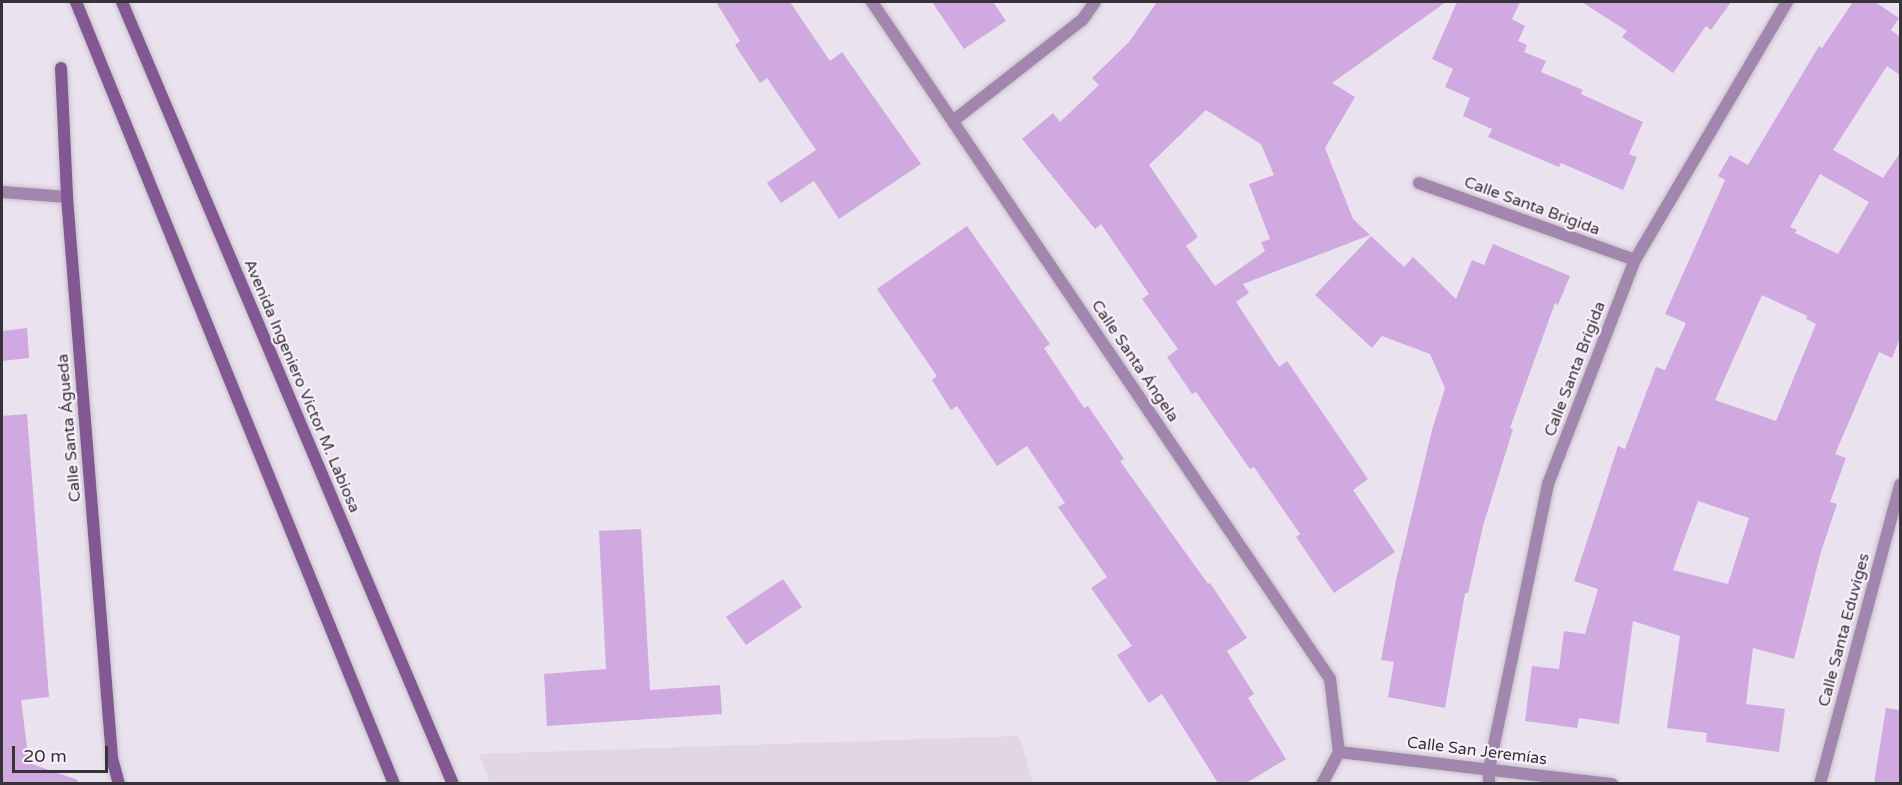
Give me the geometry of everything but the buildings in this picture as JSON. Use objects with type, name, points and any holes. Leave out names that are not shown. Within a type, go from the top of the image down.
[{"type":"main road","points":[[76,2],[394,783]]},
{"type":"main road","name":"Avenida Ingeniero Víctor M. Labiosa","points":[[122,2],[453,783]]},
{"type":"main road","name":"Calle Santa Águeda","points":[[61,68],[67,197],[111,746],[119,783]]},
{"type":"street","name":"Calle Santa Ángela","points":[[872,2],[1330,679],[1339,752]]},
{"type":"street","points":[[952,121],[1083,19],[1095,2]]},
{"type":"street","name":"Calle Santa Brígida","points":[[1489,783],[1548,484],[1635,260],[1787,2]]},
{"type":"street","name":"Calle Santa Brigida","points":[[1419,183],[1635,260]]},
{"type":"street","points":[[2,192],[67,197]]},
{"type":"street","name":"Calle Santa Eduviges","points":[[1820,783],[1900,485]]},
{"type":"street","points":[[1322,783],[1339,752]]},
{"type":"street","name":"Calle San Jeremías","points":[[1339,752],[1612,783]]},
{"type":"shaded area","points":[[1019,736],[1033,783],[490,783],[479,754]]}]
